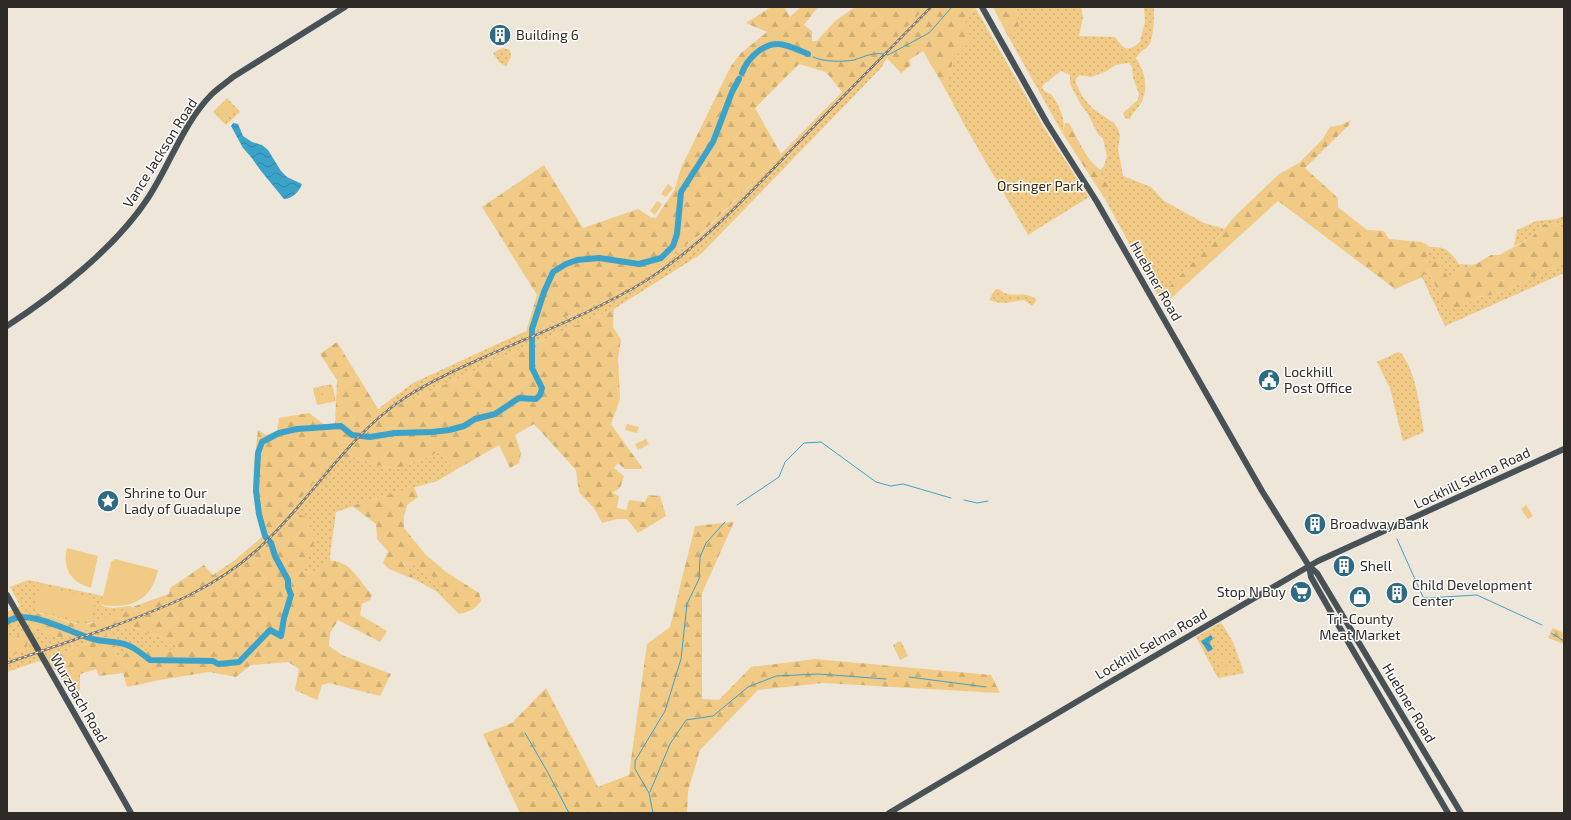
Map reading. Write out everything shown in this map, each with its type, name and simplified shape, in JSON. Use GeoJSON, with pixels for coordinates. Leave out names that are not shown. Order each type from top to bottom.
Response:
{"type":"FeatureCollection","features":[{"type":"Feature","properties":{"kind":"main road","name":"Vance Jackson Road"},"geometry":{"type":"LineString","coordinates":[[7,326],[35,308],[56,291],[125,230],[148,198],[195,116],[216,90],[233,77],[345,7]]}},
{"type":"Feature","properties":{"kind":"main road","name":"Huebner Road"},"geometry":{"type":"LineString","coordinates":[[982,7],[1047,123],[1097,202],[1262,491],[1309,566],[1317,574],[1461,813]]}},
{"type":"Feature","properties":{"kind":"main road","name":"Lockhill Selma Road"},"geometry":{"type":"LineString","coordinates":[[889,813],[1309,566],[1564,449]]}},
{"type":"Feature","properties":{"kind":"main road","name":"Huebner Road"},"geometry":{"type":"LineString","coordinates":[[1309,566],[1311,577],[1340,629],[1448,813]]}},
{"type":"Feature","properties":{"kind":"main road","name":"Wurzbach Road"},"geometry":{"type":"LineString","coordinates":[[7,596],[131,813]]}},
{"type":"Feature","properties":{"kind":"main road"},"geometry":{"type":"LineString","coordinates":[[1413,753],[1422,748]]}},
{"type":"Feature","properties":{"kind":"green space"},"geometry":{"type":"Polygon","coordinates":[[[771,7],[784,7],[790,17],[801,7],[818,7],[804,25],[812,31],[812,41],[817,41],[835,21],[855,7],[926,7],[843,93],[826,72],[799,64],[755,108],[781,154],[702,233],[648,275],[612,296],[525,335],[537,295],[482,207],[544,165],[583,228],[638,209],[650,217],[656,218],[675,189],[681,168],[731,66],[741,53],[767,32],[746,23],[771,7]]]}},
{"type":"Feature","properties":{"kind":"green space"},"geometry":{"type":"Polygon","coordinates":[[[926,7],[939,7],[887,58],[881,68],[701,254],[614,309],[501,358],[408,402],[378,409],[413,383],[526,331],[525,335],[612,296],[648,275],[703,233],[926,7]]]}},
{"type":"Feature","properties":{"kind":"green space"},"geometry":{"type":"Polygon","coordinates":[[[939,7],[978,7],[964,17],[971,41],[953,59],[947,92],[923,51],[909,60],[911,65],[901,73],[887,58],[939,7]]]}},
{"type":"Feature","properties":{"kind":"green space"},"geometry":{"type":"Polygon","coordinates":[[[993,7],[1016,7],[1019,24],[1008,36],[993,7]]]}},
{"type":"Feature","properties":{"kind":"green space"},"geometry":{"type":"Polygon","coordinates":[[[1016,7],[1081,7],[1083,17],[1079,36],[1115,37],[1123,47],[1132,48],[1140,42],[1145,22],[1144,7],[1154,7],[1151,41],[1136,58],[1145,79],[1144,96],[1130,119],[1125,118],[1123,113],[1138,100],[1139,94],[1133,78],[1132,67],[1129,63],[1115,65],[1107,71],[1091,77],[1079,75],[1075,81],[1082,96],[1093,109],[1114,123],[1118,129],[1120,136],[1118,149],[1123,176],[1151,187],[1164,201],[1204,223],[1225,229],[1195,262],[1169,287],[1154,289],[1105,199],[1109,186],[1098,173],[1104,166],[1107,156],[1103,139],[1098,134],[1070,84],[1070,75],[1061,71],[1042,86],[1045,92],[1051,94],[1060,108],[1064,123],[1063,134],[1008,36],[1019,24],[1016,7]]]}},
{"type":"Feature","properties":{"kind":"green space","name":"Orsinger Park"},"geometry":{"type":"Polygon","coordinates":[[[976,9],[1046,131],[1089,197],[1028,235],[965,126],[915,33],[961,18],[976,9]]]}},
{"type":"Feature","properties":{"kind":"green space"},"geometry":{"type":"Polygon","coordinates":[[[503,48],[510,50],[511,57],[506,66],[500,63],[493,53],[503,48]]]}},
{"type":"Feature","properties":{"kind":"green space"},"geometry":{"type":"Polygon","coordinates":[[[227,98],[240,112],[226,125],[213,112],[227,98]]]}},
{"type":"Feature","properties":{"kind":"green space"},"geometry":{"type":"Polygon","coordinates":[[[227,102],[236,111],[232,115],[223,106],[227,102]]]}},
{"type":"Feature","properties":{"kind":"green space"},"geometry":{"type":"Polygon","coordinates":[[[221,108],[229,117],[225,122],[216,112],[221,108]]]}},
{"type":"Feature","properties":{"kind":"green space"},"geometry":{"type":"Polygon","coordinates":[[[1351,120],[1349,125],[1305,168],[1338,198],[1338,207],[1367,230],[1384,231],[1389,239],[1422,242],[1430,247],[1425,262],[1431,264],[1439,260],[1449,280],[1462,269],[1478,263],[1491,255],[1499,255],[1531,238],[1544,224],[1564,228],[1564,259],[1554,268],[1495,295],[1476,297],[1467,304],[1451,310],[1438,291],[1428,269],[1422,277],[1395,289],[1278,201],[1167,302],[1176,319],[1172,321],[1154,289],[1169,287],[1220,235],[1234,217],[1279,174],[1299,163],[1322,140],[1330,127],[1341,125],[1351,120]]]}},
{"type":"Feature","properties":{"kind":"green space"},"geometry":{"type":"Polygon","coordinates":[[[1065,123],[1069,123],[1091,161],[1101,170],[1098,173],[1109,186],[1105,199],[1063,134],[1065,123]]]}},
{"type":"Feature","properties":{"kind":"green space"},"geometry":{"type":"Polygon","coordinates":[[[668,184],[673,188],[666,197],[661,194],[668,184]]]}},
{"type":"Feature","properties":{"kind":"green space"},"geometry":{"type":"Polygon","coordinates":[[[657,201],[662,204],[655,215],[650,211],[657,201]]]}},
{"type":"Feature","properties":{"kind":"green space"},"geometry":{"type":"Polygon","coordinates":[[[1564,216],[1564,228],[1544,224],[1531,238],[1514,246],[1517,230],[1536,221],[1556,219],[1564,216]]]}},
{"type":"Feature","properties":{"kind":"green space"},"geometry":{"type":"Polygon","coordinates":[[[1430,247],[1440,247],[1447,250],[1459,264],[1473,265],[1462,269],[1449,281],[1431,264],[1425,262],[1430,247]]]}},
{"type":"Feature","properties":{"kind":"green space"},"geometry":{"type":"Polygon","coordinates":[[[1564,259],[1564,273],[1445,326],[1422,277],[1428,269],[1434,284],[1467,304],[1476,297],[1495,295],[1554,268],[1564,259]]]}},
{"type":"Feature","properties":{"kind":"green space"},"geometry":{"type":"Polygon","coordinates":[[[997,289],[1004,293],[1013,295],[1028,295],[1037,300],[1032,306],[1024,300],[1004,303],[989,300],[994,291],[997,289]]]}},
{"type":"Feature","properties":{"kind":"green space"},"geometry":{"type":"Polygon","coordinates":[[[614,309],[613,327],[621,340],[618,358],[620,399],[611,424],[643,469],[625,469],[618,463],[614,468],[624,476],[620,488],[612,493],[619,496],[617,508],[626,510],[629,500],[645,502],[648,495],[660,496],[666,516],[638,533],[627,519],[617,519],[602,523],[594,508],[579,492],[576,470],[534,424],[515,435],[521,453],[519,463],[510,468],[499,445],[454,471],[440,452],[396,469],[377,465],[355,457],[333,460],[290,511],[309,518],[315,540],[303,571],[313,572],[326,562],[340,562],[347,566],[358,577],[372,595],[370,600],[362,604],[360,615],[387,631],[380,642],[338,620],[330,633],[329,646],[342,655],[391,674],[380,696],[329,683],[322,685],[317,700],[295,690],[299,669],[288,662],[251,665],[236,677],[209,672],[127,687],[123,673],[99,676],[96,669],[80,674],[80,690],[72,696],[57,671],[59,654],[105,636],[117,634],[115,654],[122,657],[133,645],[143,652],[154,648],[175,651],[177,646],[163,638],[132,627],[94,631],[88,629],[59,638],[30,625],[26,651],[7,655],[7,641],[21,634],[27,628],[31,613],[38,613],[68,622],[90,624],[169,594],[170,588],[204,565],[213,575],[235,560],[263,536],[255,496],[254,482],[254,460],[258,430],[266,435],[277,431],[279,418],[309,413],[325,425],[335,423],[337,380],[320,354],[337,342],[378,409],[408,402],[501,358],[614,309]]]}},
{"type":"Feature","properties":{"kind":"green space"},"geometry":{"type":"Polygon","coordinates":[[[1398,352],[1401,353],[1406,361],[1414,380],[1424,432],[1403,441],[1390,388],[1377,362],[1398,352]]]}},
{"type":"Feature","properties":{"kind":"green space"},"geometry":{"type":"Polygon","coordinates":[[[332,384],[336,401],[317,405],[313,388],[332,384]]]}},
{"type":"Feature","properties":{"kind":"green space"},"geometry":{"type":"Polygon","coordinates":[[[329,387],[330,392],[318,395],[317,390],[329,387]]]}},
{"type":"Feature","properties":{"kind":"green space"},"geometry":{"type":"Polygon","coordinates":[[[333,392],[335,401],[318,405],[316,397],[333,392]]]}},
{"type":"Feature","properties":{"kind":"green space"},"geometry":{"type":"Polygon","coordinates":[[[627,424],[639,427],[637,433],[625,430],[627,424]]]}},
{"type":"Feature","properties":{"kind":"green space"},"geometry":{"type":"Polygon","coordinates":[[[646,439],[649,444],[638,450],[635,444],[646,439]]]}},
{"type":"Feature","properties":{"kind":"green space"},"geometry":{"type":"Polygon","coordinates":[[[440,452],[454,471],[437,481],[336,512],[330,556],[331,562],[326,562],[314,572],[302,571],[315,540],[290,511],[333,460],[355,457],[377,465],[396,469],[440,452]]]}},
{"type":"Feature","properties":{"kind":"green space"},"geometry":{"type":"Polygon","coordinates":[[[414,487],[418,497],[407,505],[404,516],[404,528],[425,554],[446,572],[479,593],[481,601],[469,611],[459,614],[444,599],[445,588],[431,575],[407,561],[403,563],[416,580],[389,569],[383,563],[388,551],[377,539],[376,524],[352,506],[414,487]]]}},
{"type":"Feature","properties":{"kind":"green space"},"geometry":{"type":"Polygon","coordinates":[[[1526,505],[1533,516],[1528,519],[1521,509],[1526,505]]]}},
{"type":"Feature","properties":{"kind":"green space"},"geometry":{"type":"Polygon","coordinates":[[[734,522],[702,593],[702,699],[719,700],[751,667],[815,659],[991,675],[1000,693],[823,683],[758,690],[700,750],[688,791],[687,813],[520,813],[483,734],[512,723],[546,688],[598,787],[629,775],[647,644],[670,627],[695,526],[734,522]]]}},
{"type":"Feature","properties":{"kind":"green space"},"geometry":{"type":"Polygon","coordinates":[[[67,548],[98,556],[91,588],[78,582],[70,574],[66,562],[67,548]]]}},
{"type":"Feature","properties":{"kind":"green space"},"geometry":{"type":"Polygon","coordinates":[[[115,559],[158,570],[155,581],[145,596],[138,601],[122,606],[101,605],[111,562],[115,559]]]}},
{"type":"Feature","properties":{"kind":"green space"},"geometry":{"type":"Polygon","coordinates":[[[407,561],[431,575],[445,588],[444,599],[436,591],[416,580],[403,562],[407,561]]]}},
{"type":"Feature","properties":{"kind":"green space"},"geometry":{"type":"Polygon","coordinates":[[[28,580],[103,596],[101,606],[113,608],[131,606],[132,608],[106,619],[82,625],[41,613],[31,613],[30,625],[59,638],[88,629],[94,631],[132,627],[163,638],[177,645],[175,651],[155,648],[143,652],[127,651],[122,657],[115,654],[117,635],[105,636],[59,654],[57,671],[39,661],[7,672],[7,655],[26,650],[29,626],[22,634],[7,641],[7,612],[20,606],[10,587],[28,580]]]}},
{"type":"Feature","properties":{"kind":"green space"},"geometry":{"type":"Polygon","coordinates":[[[40,585],[96,599],[90,623],[34,609],[40,585]]]}},
{"type":"Feature","properties":{"kind":"green space"},"geometry":{"type":"Polygon","coordinates":[[[1221,622],[1233,642],[1244,673],[1218,678],[1196,637],[1221,622]]]}},
{"type":"Feature","properties":{"kind":"green space"},"geometry":{"type":"Polygon","coordinates":[[[1553,628],[1564,633],[1564,644],[1548,638],[1553,628]]]}},
{"type":"Feature","properties":{"kind":"green space"},"geometry":{"type":"Polygon","coordinates":[[[901,641],[908,656],[900,660],[893,645],[901,641]]]}},
{"type":"Feature","properties":{"kind":"green space"},"geometry":{"type":"Polygon","coordinates":[[[901,644],[906,655],[901,658],[895,646],[901,644]]]}},
{"type":"Feature","properties":{"kind":"green space"},"geometry":{"type":"Polygon","coordinates":[[[1230,655],[1231,661],[1218,663],[1217,658],[1230,655]]]}},
{"type":"Feature","properties":{"kind":"green space"},"geometry":{"type":"Polygon","coordinates":[[[1233,664],[1234,670],[1222,673],[1221,667],[1233,664]]]}},
{"type":"Feature","properties":{"kind":"water"},"geometry":{"type":"Polygon","coordinates":[[[233,123],[238,124],[243,136],[252,142],[262,145],[268,150],[281,171],[287,177],[302,184],[295,194],[290,198],[284,199],[243,148],[231,126],[233,123]]]}},
{"type":"Feature","properties":{"kind":"water"},"geometry":{"type":"Polygon","coordinates":[[[1211,635],[1213,639],[1209,642],[1213,649],[1208,652],[1201,641],[1211,635]]]}},
{"type":"Feature","properties":{"kind":"waterway"},"geometry":{"type":"LineString","coordinates":[[813,57],[828,61],[839,61],[854,60],[875,54],[888,55],[929,33],[952,7]]}},
{"type":"Feature","properties":{"kind":"waterway"},"geometry":{"type":"LineString","coordinates":[[742,73],[747,63],[756,53],[761,49],[772,45],[785,45],[808,54]]}},
{"type":"Feature","properties":{"kind":"waterway"},"geometry":{"type":"LineString","coordinates":[[7,622],[16,618],[27,617],[38,619],[97,640],[124,644],[133,648],[150,660],[213,661],[218,664],[239,662],[270,630],[281,636],[284,618],[291,595],[288,587],[288,580],[275,556],[271,543],[265,536],[259,514],[256,491],[258,453],[262,442],[279,433],[297,429],[341,426],[352,435],[370,437],[395,433],[449,430],[464,426],[475,419],[495,414],[519,398],[536,399],[540,395],[542,388],[532,368],[532,329],[544,292],[553,272],[566,264],[577,260],[599,258],[639,264],[661,258],[673,246],[677,234],[681,192],[713,142],[732,92],[739,79]]}},
{"type":"Feature","properties":{"kind":"waterway"},"geometry":{"type":"LineString","coordinates":[[737,505],[779,477],[785,462],[804,443],[821,442],[876,482],[891,486],[903,484],[951,498]]}},
{"type":"Feature","properties":{"kind":"waterway"},"geometry":{"type":"LineString","coordinates":[[964,500],[977,503],[988,501]]}},
{"type":"Feature","properties":{"kind":"waterway"},"geometry":{"type":"LineString","coordinates":[[653,813],[649,793],[635,769],[635,761],[665,711],[681,659],[687,604],[699,579],[700,557],[706,543],[725,522]]}},
{"type":"Feature","properties":{"kind":"waterway"},"geometry":{"type":"LineString","coordinates":[[1397,539],[1423,597],[1477,595],[1542,625]]}},
{"type":"Feature","properties":{"kind":"waterway"},"geometry":{"type":"LineString","coordinates":[[1551,633],[1564,641]]}},
{"type":"Feature","properties":{"kind":"waterway"},"geometry":{"type":"LineString","coordinates":[[650,792],[670,744],[686,720],[713,716],[748,687],[776,676],[819,674],[886,679]]}},
{"type":"Feature","properties":{"kind":"waterway"},"geometry":{"type":"LineString","coordinates":[[909,677],[986,687]]}},
{"type":"Feature","properties":{"kind":"waterway"},"geometry":{"type":"LineString","coordinates":[[525,733],[569,813]]}},
{"type":"Feature","properties":{"kind":"railway"},"geometry":{"type":"LineString","coordinates":[[7,663],[151,612],[189,596],[207,586],[241,563],[277,531],[363,433],[382,415],[403,399],[450,373],[565,322],[627,292],[668,266],[708,234],[744,199],[931,7]]}},
{"type":"Feature","properties":{"kind":"place","name":"Building 6"},"geometry":{"type":"Point","coordinates":[500,35]}},
{"type":"Feature","properties":{"kind":"place","name":"Lockhill Post Office"},"geometry":{"type":"Point","coordinates":[1269,380]}},
{"type":"Feature","properties":{"kind":"place","name":"Shrine to Our Lady of Guadalupe"},"geometry":{"type":"Point","coordinates":[108,501]}},
{"type":"Feature","properties":{"kind":"place","name":"Broadway Bank"},"geometry":{"type":"Point","coordinates":[1315,524]}},
{"type":"Feature","properties":{"kind":"place","name":"Shell"},"geometry":{"type":"Point","coordinates":[1344,566]}},
{"type":"Feature","properties":{"kind":"place","name":"Stop N Buy"},"geometry":{"type":"Point","coordinates":[1301,592]}},
{"type":"Feature","properties":{"kind":"place","name":"Child Development Center"},"geometry":{"type":"Point","coordinates":[1397,593]}},
{"type":"Feature","properties":{"kind":"place","name":"Tri-County Meat Market"},"geometry":{"type":"Point","coordinates":[1360,597]}}]}
